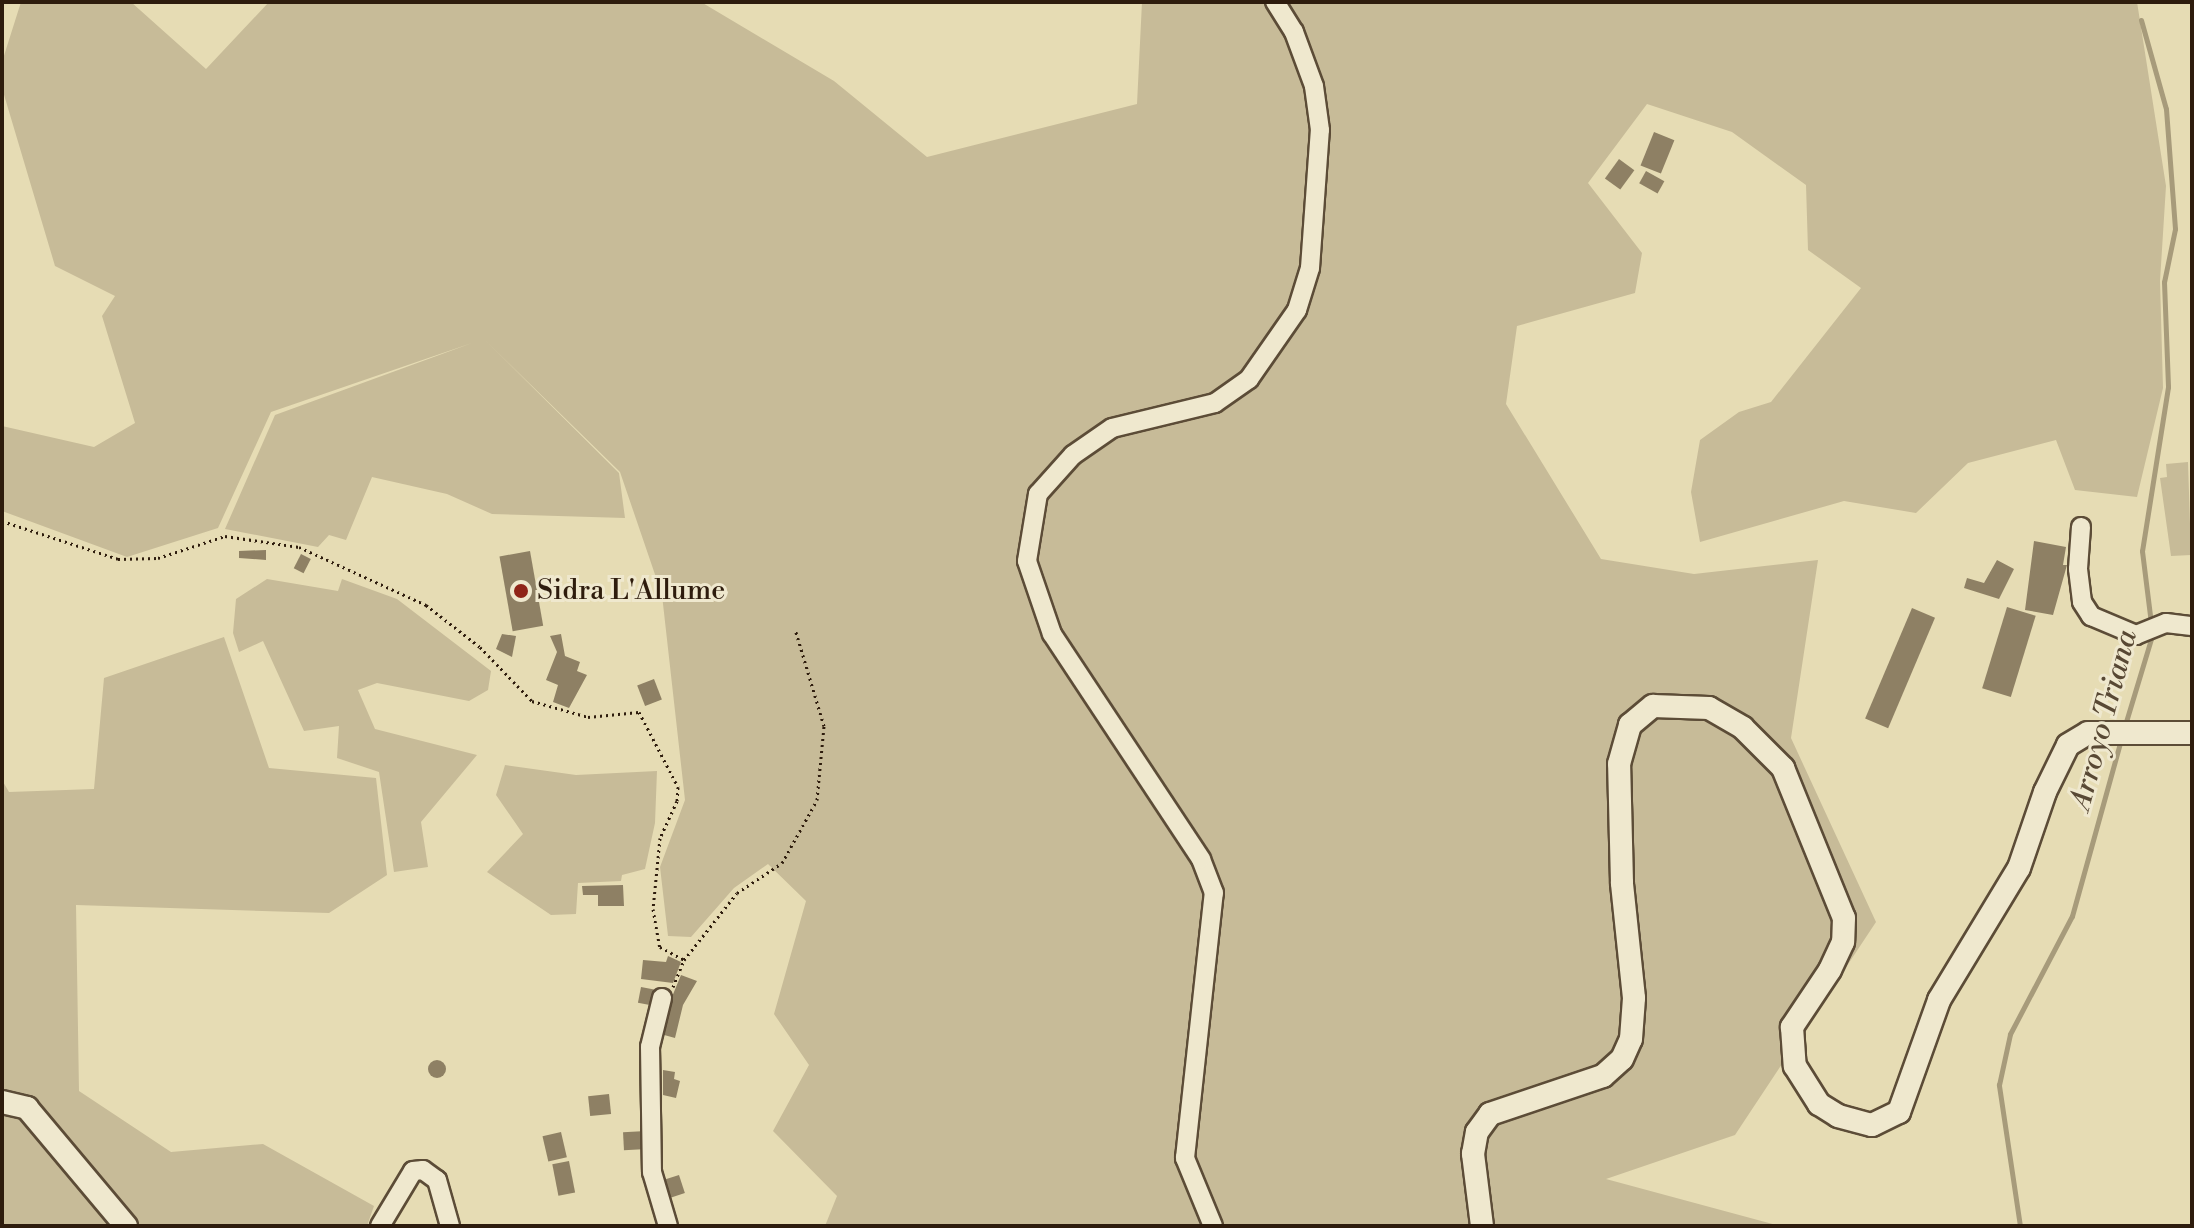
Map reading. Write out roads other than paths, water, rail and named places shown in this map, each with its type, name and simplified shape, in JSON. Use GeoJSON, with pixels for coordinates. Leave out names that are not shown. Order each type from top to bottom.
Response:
{"type":"FeatureCollection","features":[{"type":"Feature","properties":{"kind":"street"},"geometry":{"type":"LineString","coordinates":[[1213,1226],[1185,1158],[1214,893],[1201,859],[1052,634],[1027,561],[1038,494],[1073,455],[1112,428],[1215,403],[1249,379],[1297,310],[1310,268],[1320,130],[1314,86],[1294,32],[1275,2]]}},
{"type":"Feature","properties":{"kind":"street"},"geometry":{"type":"LineString","coordinates":[[2081,527],[2082,602],[2091,616],[2111,628],[2143,634],[2166,623],[2192,626]]}},
{"type":"Feature","properties":{"kind":"street"},"geometry":{"type":"LineString","coordinates":[[1482,1226],[1473,1154],[1477,1132],[1490,1114],[1603,1076],[1622,1059],[1631,1039],[1634,998],[1622,883],[1619,764],[1630,725],[1653,706],[1709,708],[1743,728],[1783,768],[1844,918],[1843,942],[1830,970],[1792,1027],[1795,1066],[1819,1104],[1838,1116],[1872,1125],[1899,1112],[1939,1000],[2019,868],[2063,753],[2088,733],[2192,733]]}},
{"type":"Feature","properties":{"kind":"street"},"geometry":{"type":"LineString","coordinates":[[662,998],[650,1047],[652,1172],[668,1226]]}},
{"type":"Feature","properties":{"kind":"street"},"geometry":{"type":"LineString","coordinates":[[2,1102],[27,1108],[126,1226]]}},
{"type":"Feature","properties":{"kind":"street"},"geometry":{"type":"LineString","coordinates":[[380,1226],[413,1171],[423,1170],[437,1180],[450,1226]]}},
{"type":"Feature","properties":{"kind":"waterway","name":"Arroyo Triana"},"geometry":{"type":"LineString","coordinates":[[2141,20],[2166,109],[2175,229],[2164,282],[2168,387],[2142,551],[2151,623]]}},
{"type":"Feature","properties":{"kind":"waterway","name":"Arroyo Triana"},"geometry":{"type":"LineString","coordinates":[[2125,725],[2153,632]]}},
{"type":"Feature","properties":{"kind":"waterway","name":"Arroyo Triana"},"geometry":{"type":"LineString","coordinates":[[2020,1226],[1999,1085],[2010,1034],[2072,916],[2121,739]]}},
{"type":"Feature","properties":{"kind":"place","name":"Sidra L'Allume"},"geometry":{"type":"Point","coordinates":[521,591]}}]}
